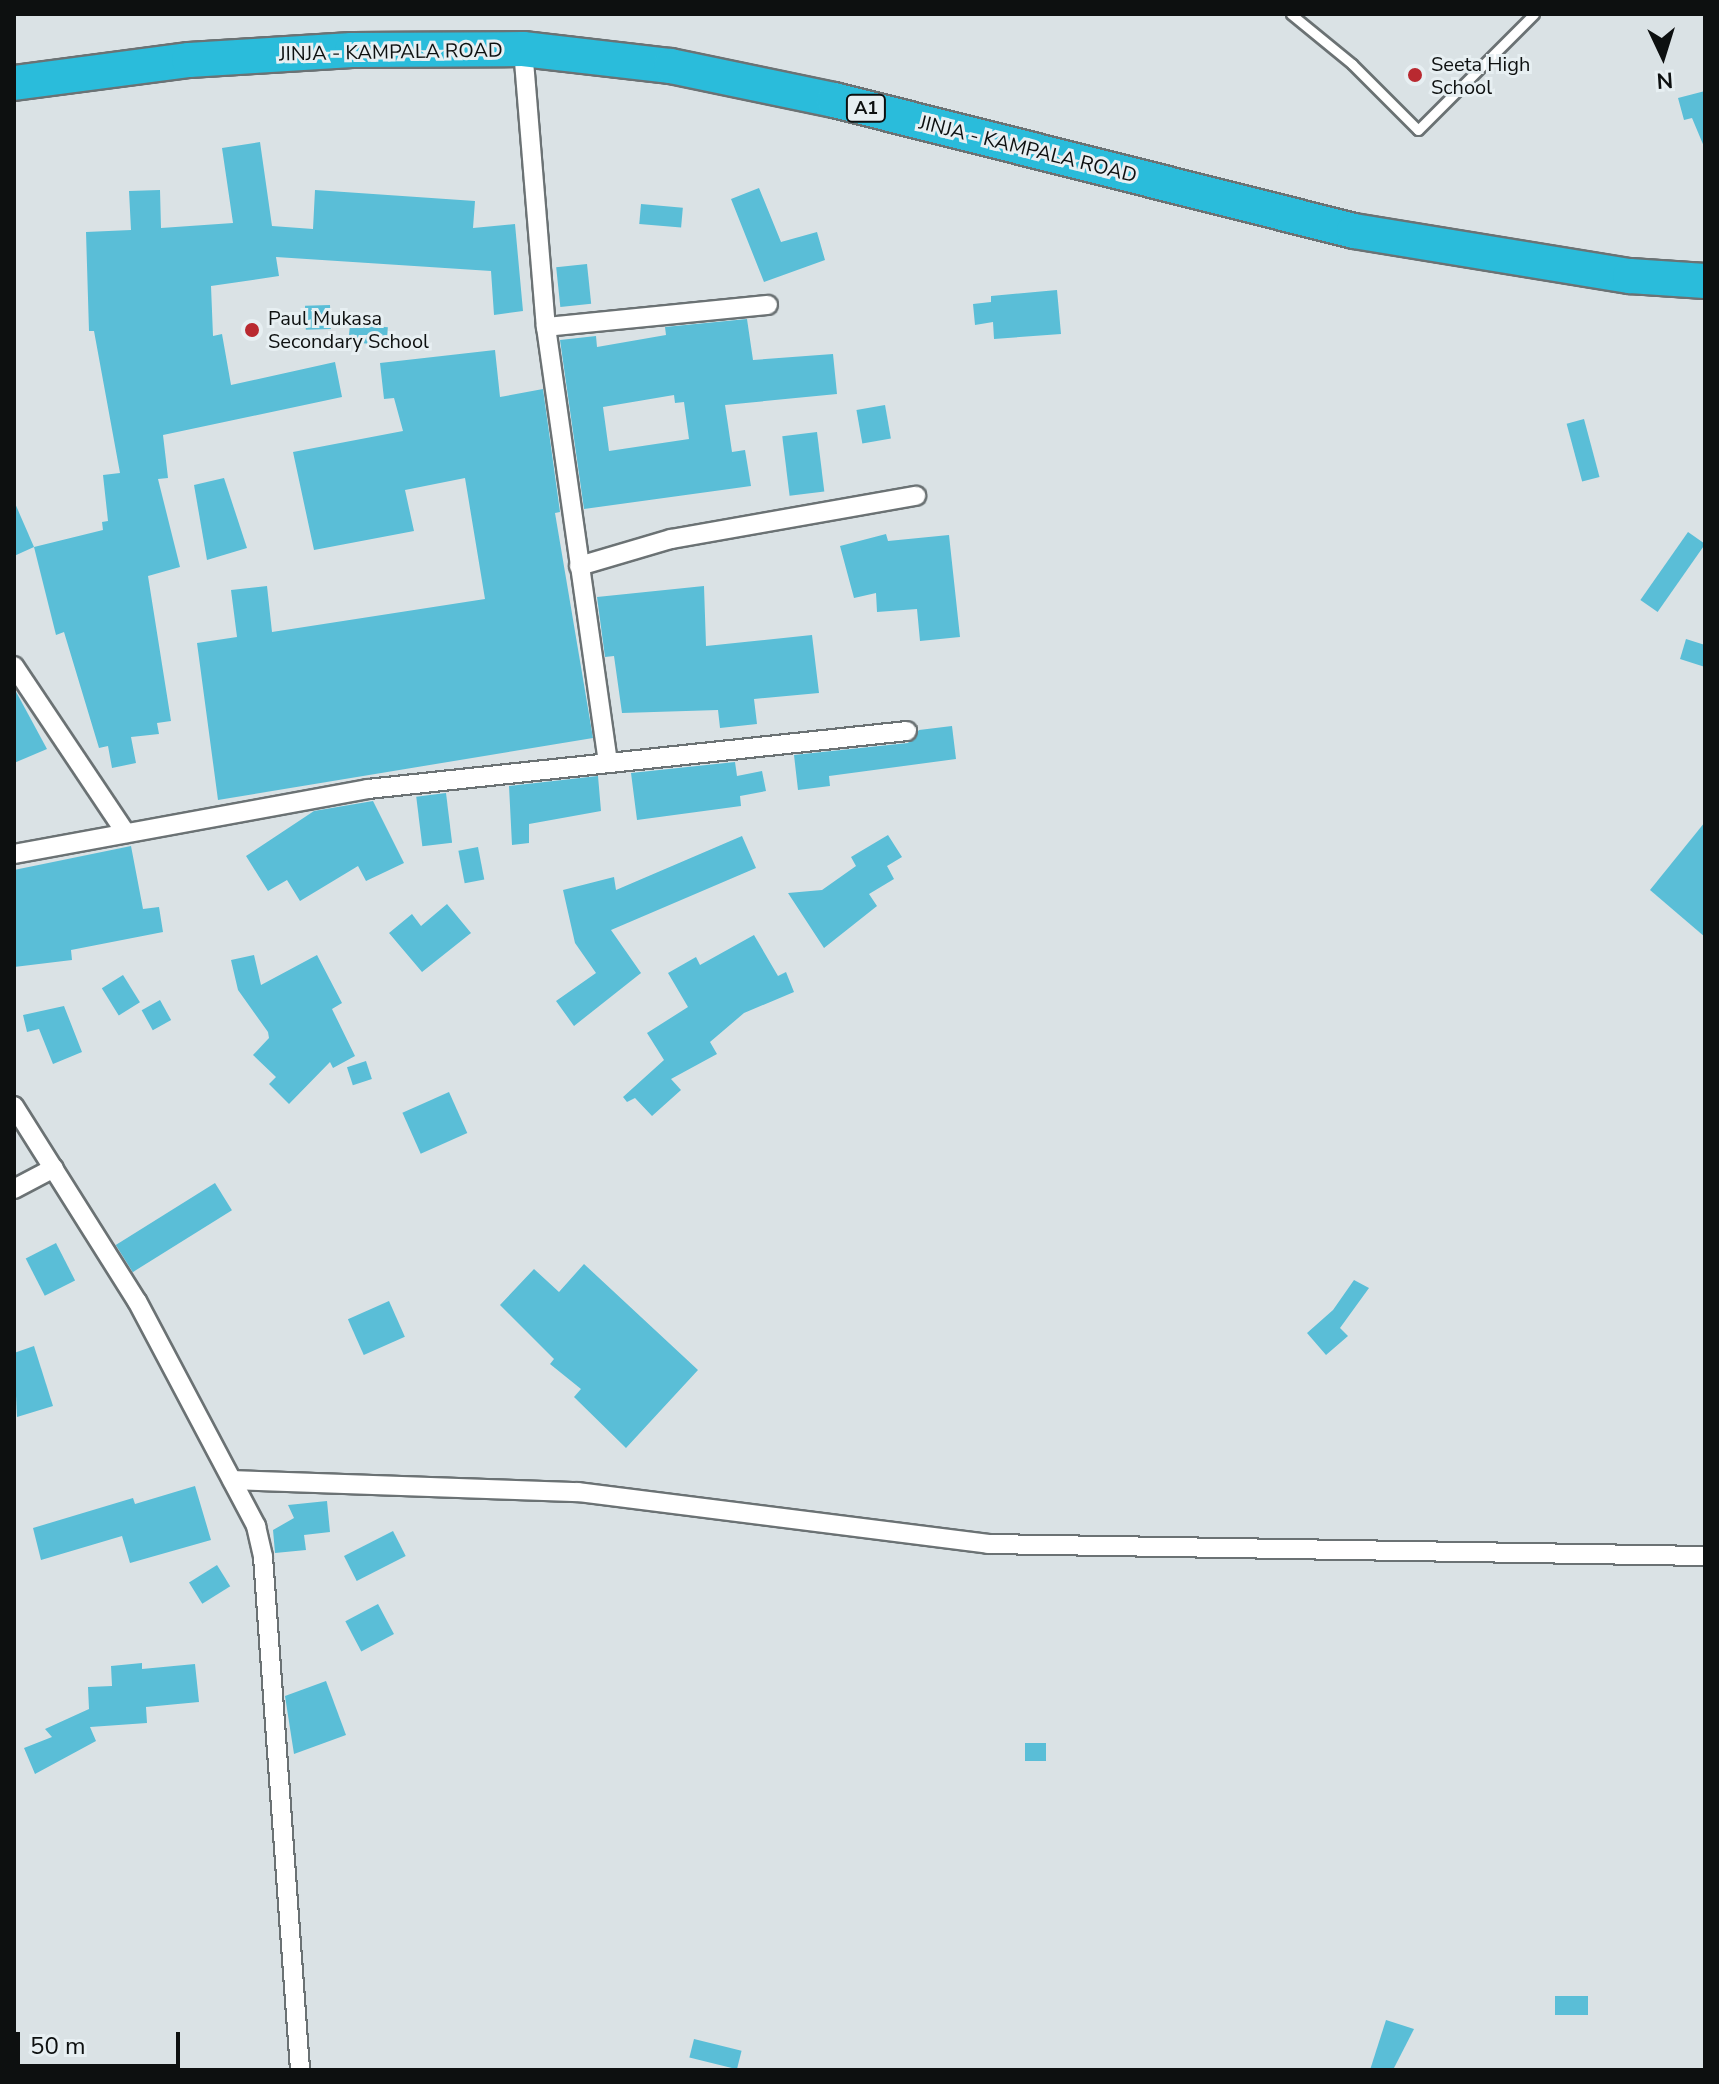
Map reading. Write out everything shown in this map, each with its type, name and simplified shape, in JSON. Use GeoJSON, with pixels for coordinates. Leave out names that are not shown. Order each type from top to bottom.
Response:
{"type":"FeatureCollection","features":[{"type":"Feature","properties":{"kind":"highway","name":"JINJA - KAMPALA ROAD"},"geometry":{"type":"LineString","coordinates":[[14,83],[189,60],[352,50],[523,49],[671,66],[834,100],[1354,231],[1630,276],[1705,281]]}},
{"type":"Feature","properties":{"kind":"street"},"geometry":{"type":"LineString","coordinates":[[523,49],[546,327],[608,760]]}},
{"type":"Feature","properties":{"kind":"street"},"geometry":{"type":"LineString","coordinates":[[546,327],[768,305]]}},
{"type":"Feature","properties":{"kind":"street"},"geometry":{"type":"LineString","coordinates":[[579,566],[671,539],[916,496]]}},
{"type":"Feature","properties":{"kind":"street"},"geometry":{"type":"LineString","coordinates":[[14,666],[126,833]]}},
{"type":"Feature","properties":{"kind":"street"},"geometry":{"type":"LineString","coordinates":[[14,854],[368,789],[486,780],[608,760],[907,731]]}},
{"type":"Feature","properties":{"kind":"street"},"geometry":{"type":"LineString","coordinates":[[14,1106],[137,1301],[256,1526],[263,1557],[300,2070]]}},
{"type":"Feature","properties":{"kind":"street"},"geometry":{"type":"LineString","coordinates":[[14,1189],[54,1168]]}},
{"type":"Feature","properties":{"kind":"street"},"geometry":{"type":"LineString","coordinates":[[232,1480],[578,1492],[988,1544],[1705,1556]]}},
{"type":"Feature","properties":{"kind":"lane"},"geometry":{"type":"LineString","coordinates":[[1291,14],[1352,64],[1418,130],[1534,14]]}},
{"type":"Feature","properties":{"kind":"building"},"geometry":{"type":"Polygon","coordinates":[[[1705,91],[1705,149],[1692,118],[1684,120],[1678,98],[1705,91]]]}},
{"type":"Feature","properties":{"kind":"building"},"geometry":{"type":"Polygon","coordinates":[[[260,142],[272,226],[313,229],[315,190],[475,201],[473,228],[515,224],[523,311],[494,315],[491,271],[276,257],[279,276],[211,286],[213,336],[222,334],[231,385],[335,362],[342,397],[163,435],[168,478],[158,479],[180,567],[148,576],[171,721],[157,723],[159,734],[131,737],[136,763],[112,768],[108,746],[99,748],[64,632],[56,635],[34,547],[103,530],[102,522],[108,521],[103,475],[120,473],[94,331],[89,331],[86,232],[131,230],[129,191],[160,190],[161,228],[233,223],[222,148],[260,142]]]}},
{"type":"Feature","properties":{"kind":"building"},"geometry":{"type":"Polygon","coordinates":[[[759,188],[781,242],[817,232],[825,260],[764,282],[731,199],[759,188]]]}},
{"type":"Feature","properties":{"kind":"building"},"geometry":{"type":"Polygon","coordinates":[[[641,204],[683,208],[681,228],[639,224],[641,204]]]}},
{"type":"Feature","properties":{"kind":"building"},"geometry":{"type":"Polygon","coordinates":[[[587,264],[591,304],[560,307],[556,267],[587,264]]]}},
{"type":"Feature","properties":{"kind":"building"},"geometry":{"type":"Polygon","coordinates":[[[1057,290],[1061,334],[994,339],[993,322],[975,325],[973,304],[991,302],[991,296],[1057,290]]]}},
{"type":"Feature","properties":{"kind":"building"},"geometry":{"type":"Polygon","coordinates":[[[330,305],[331,329],[306,330],[305,306],[330,305]]]}},
{"type":"Feature","properties":{"kind":"building"},"geometry":{"type":"Polygon","coordinates":[[[747,319],[753,360],[833,354],[837,394],[725,405],[732,452],[745,450],[751,486],[584,509],[560,340],[596,336],[597,347],[666,335],[665,327],[747,319]],[[674,395],[603,407],[609,451],[689,439],[684,402],[675,403],[674,395]]]}},
{"type":"Feature","properties":{"kind":"building"},"geometry":{"type":"Polygon","coordinates":[[[350,324],[388,327],[386,345],[348,342],[350,324]]]}},
{"type":"Feature","properties":{"kind":"building"},"geometry":{"type":"Polygon","coordinates":[[[495,350],[500,397],[543,389],[560,512],[555,513],[593,738],[218,800],[197,643],[237,637],[231,590],[267,586],[272,632],[485,599],[465,478],[405,490],[414,531],[314,550],[293,452],[403,431],[394,398],[384,399],[380,363],[495,350]]]}},
{"type":"Feature","properties":{"kind":"building"},"geometry":{"type":"Polygon","coordinates":[[[885,405],[891,438],[862,444],[856,410],[885,405]]]}},
{"type":"Feature","properties":{"kind":"building"},"geometry":{"type":"Polygon","coordinates":[[[1584,419],[1600,477],[1582,482],[1567,424],[1584,419]]]}},
{"type":"Feature","properties":{"kind":"building"},"geometry":{"type":"Polygon","coordinates":[[[817,432],[824,492],[790,496],[782,436],[817,432]]]}},
{"type":"Feature","properties":{"kind":"building"},"geometry":{"type":"Polygon","coordinates":[[[224,478],[247,548],[207,560],[194,485],[224,478]]]}},
{"type":"Feature","properties":{"kind":"building"},"geometry":{"type":"Polygon","coordinates":[[[14,501],[34,547],[14,556],[14,501]]]}},
{"type":"Feature","properties":{"kind":"building"},"geometry":{"type":"Polygon","coordinates":[[[1688,532],[1705,544],[1658,612],[1640,600],[1688,532]]]}},
{"type":"Feature","properties":{"kind":"building"},"geometry":{"type":"Polygon","coordinates":[[[886,534],[888,541],[949,535],[960,637],[920,641],[917,609],[877,612],[876,593],[854,598],[840,546],[886,534]]]}},
{"type":"Feature","properties":{"kind":"building"},"geometry":{"type":"Polygon","coordinates":[[[704,586],[706,646],[812,635],[819,693],[754,699],[757,724],[720,728],[718,710],[622,713],[614,656],[605,657],[597,597],[704,586]]]}},
{"type":"Feature","properties":{"kind":"building"},"geometry":{"type":"Polygon","coordinates":[[[1686,639],[1705,645],[1705,667],[1680,659],[1686,639]]]}},
{"type":"Feature","properties":{"kind":"building"},"geometry":{"type":"Polygon","coordinates":[[[14,688],[47,749],[14,763],[14,688]]]}},
{"type":"Feature","properties":{"kind":"building"},"geometry":{"type":"Polygon","coordinates":[[[952,726],[956,759],[829,776],[830,786],[798,790],[794,755],[908,743],[919,730],[952,726]]]}},
{"type":"Feature","properties":{"kind":"building"},"geometry":{"type":"Polygon","coordinates":[[[735,762],[737,776],[762,771],[766,791],[740,796],[741,806],[637,820],[631,773],[735,762]]]}},
{"type":"Feature","properties":{"kind":"building"},"geometry":{"type":"Polygon","coordinates":[[[598,776],[601,811],[529,824],[529,843],[512,845],[509,786],[598,776]]]}},
{"type":"Feature","properties":{"kind":"building"},"geometry":{"type":"Polygon","coordinates":[[[446,793],[452,843],[422,846],[416,797],[446,793]]]}},
{"type":"Feature","properties":{"kind":"building"},"geometry":{"type":"Polygon","coordinates":[[[373,801],[404,863],[366,881],[358,866],[300,901],[287,880],[268,891],[246,856],[314,811],[373,801]]]}},
{"type":"Feature","properties":{"kind":"building"},"geometry":{"type":"Polygon","coordinates":[[[1705,822],[1705,937],[1650,890],[1705,822]]]}},
{"type":"Feature","properties":{"kind":"building"},"geometry":{"type":"Polygon","coordinates":[[[888,835],[902,857],[887,866],[894,879],[869,894],[877,906],[824,948],[788,893],[822,890],[856,866],[851,857],[888,835]]]}},
{"type":"Feature","properties":{"kind":"building"},"geometry":{"type":"Polygon","coordinates":[[[742,836],[756,868],[611,930],[641,973],[574,1026],[556,1001],[596,973],[575,943],[563,890],[614,877],[616,890],[742,836]]]}},
{"type":"Feature","properties":{"kind":"building"},"geometry":{"type":"Polygon","coordinates":[[[131,846],[143,909],[159,907],[163,932],[71,950],[72,960],[14,967],[14,870],[131,846]]]}},
{"type":"Feature","properties":{"kind":"building"},"geometry":{"type":"Polygon","coordinates":[[[478,847],[484,879],[465,883],[458,851],[478,847]]]}},
{"type":"Feature","properties":{"kind":"building"},"geometry":{"type":"Polygon","coordinates":[[[447,904],[471,933],[422,972],[389,933],[412,914],[421,926],[447,904]]]}},
{"type":"Feature","properties":{"kind":"building"},"geometry":{"type":"Polygon","coordinates":[[[754,935],[778,976],[786,972],[794,992],[744,1013],[710,1042],[717,1054],[671,1079],[681,1090],[652,1116],[635,1098],[627,1102],[623,1097],[664,1060],[647,1033],[688,1007],[668,973],[696,957],[700,965],[754,935]]]}},
{"type":"Feature","properties":{"kind":"building"},"geometry":{"type":"Polygon","coordinates":[[[254,955],[261,985],[317,955],[342,1003],[332,1009],[355,1056],[333,1068],[330,1062],[289,1104],[269,1084],[276,1077],[253,1055],[269,1038],[268,1032],[238,990],[231,960],[254,955]]]}},
{"type":"Feature","properties":{"kind":"building"},"geometry":{"type":"Polygon","coordinates":[[[123,975],[140,1002],[119,1015],[102,988],[123,975]]]}},
{"type":"Feature","properties":{"kind":"building"},"geometry":{"type":"Polygon","coordinates":[[[160,1000],[171,1020],[153,1030],[142,1010],[160,1000]]]}},
{"type":"Feature","properties":{"kind":"building"},"geometry":{"type":"Polygon","coordinates":[[[64,1006],[82,1052],[53,1064],[39,1029],[27,1032],[23,1015],[64,1006]]]}},
{"type":"Feature","properties":{"kind":"building"},"geometry":{"type":"Polygon","coordinates":[[[366,1061],[372,1079],[353,1085],[347,1067],[366,1061]]]}},
{"type":"Feature","properties":{"kind":"building"},"geometry":{"type":"Polygon","coordinates":[[[449,1092],[467,1133],[421,1154],[402,1113],[449,1092]]]}},
{"type":"Feature","properties":{"kind":"building"},"geometry":{"type":"Polygon","coordinates":[[[215,1183],[232,1210],[133,1272],[116,1245],[215,1183]]]}},
{"type":"Feature","properties":{"kind":"building"},"geometry":{"type":"Polygon","coordinates":[[[56,1243],[75,1280],[45,1296],[26,1258],[56,1243]]]}},
{"type":"Feature","properties":{"kind":"building"},"geometry":{"type":"Polygon","coordinates":[[[584,1264],[698,1370],[626,1448],[574,1397],[581,1389],[550,1364],[554,1359],[500,1305],[534,1269],[559,1292],[584,1264]]]}},
{"type":"Feature","properties":{"kind":"building"},"geometry":{"type":"Polygon","coordinates":[[[1354,1280],[1369,1288],[1340,1328],[1348,1336],[1326,1355],[1307,1333],[1333,1310],[1354,1280]]]}},
{"type":"Feature","properties":{"kind":"building"},"geometry":{"type":"Polygon","coordinates":[[[389,1301],[405,1337],[364,1355],[348,1319],[389,1301]]]}},
{"type":"Feature","properties":{"kind":"building"},"geometry":{"type":"Polygon","coordinates":[[[34,1346],[53,1406],[17,1417],[14,1353],[34,1346]]]}},
{"type":"Feature","properties":{"kind":"building"},"geometry":{"type":"Polygon","coordinates":[[[195,1486],[211,1540],[130,1563],[122,1536],[41,1560],[33,1528],[133,1498],[135,1504],[195,1486]]]}},
{"type":"Feature","properties":{"kind":"building"},"geometry":{"type":"Polygon","coordinates":[[[327,1501],[330,1532],[304,1535],[306,1550],[275,1553],[273,1530],[294,1518],[288,1505],[327,1501]]]}},
{"type":"Feature","properties":{"kind":"building"},"geometry":{"type":"Polygon","coordinates":[[[393,1531],[406,1556],[357,1581],[344,1556],[393,1531]]]}},
{"type":"Feature","properties":{"kind":"building"},"geometry":{"type":"Polygon","coordinates":[[[217,1565],[230,1586],[202,1604],[189,1582],[217,1565]]]}},
{"type":"Feature","properties":{"kind":"building"},"geometry":{"type":"Polygon","coordinates":[[[378,1604],[394,1634],[361,1651],[345,1621],[378,1604]]]}},
{"type":"Feature","properties":{"kind":"building"},"geometry":{"type":"Polygon","coordinates":[[[142,1663],[142,1669],[195,1664],[199,1702],[146,1707],[147,1723],[90,1727],[96,1741],[35,1774],[24,1748],[52,1737],[45,1729],[89,1709],[88,1687],[112,1686],[111,1666],[142,1663]]]}},
{"type":"Feature","properties":{"kind":"building"},"geometry":{"type":"Polygon","coordinates":[[[326,1681],[346,1735],[294,1754],[285,1696],[326,1681]]]}},
{"type":"Feature","properties":{"kind":"building"},"geometry":{"type":"Polygon","coordinates":[[[1025,1743],[1046,1743],[1046,1761],[1025,1761],[1025,1743]]]}},
{"type":"Feature","properties":{"kind":"building"},"geometry":{"type":"Polygon","coordinates":[[[1555,1996],[1588,1996],[1588,2015],[1555,2015],[1555,1996]]]}},
{"type":"Feature","properties":{"kind":"building"},"geometry":{"type":"Polygon","coordinates":[[[1386,2020],[1414,2029],[1393,2070],[1370,2070],[1386,2020]]]}},
{"type":"Feature","properties":{"kind":"building"},"geometry":{"type":"Polygon","coordinates":[[[694,2039],[742,2051],[737,2069],[689,2057],[694,2039]]]}},
{"type":"Feature","properties":{"kind":"place","name":"Seeta High School"},"geometry":{"type":"Point","coordinates":[1415,75]}},
{"type":"Feature","properties":{"kind":"place","name":"Paul Mukasa Secondary School"},"geometry":{"type":"Point","coordinates":[252,330]}}]}
